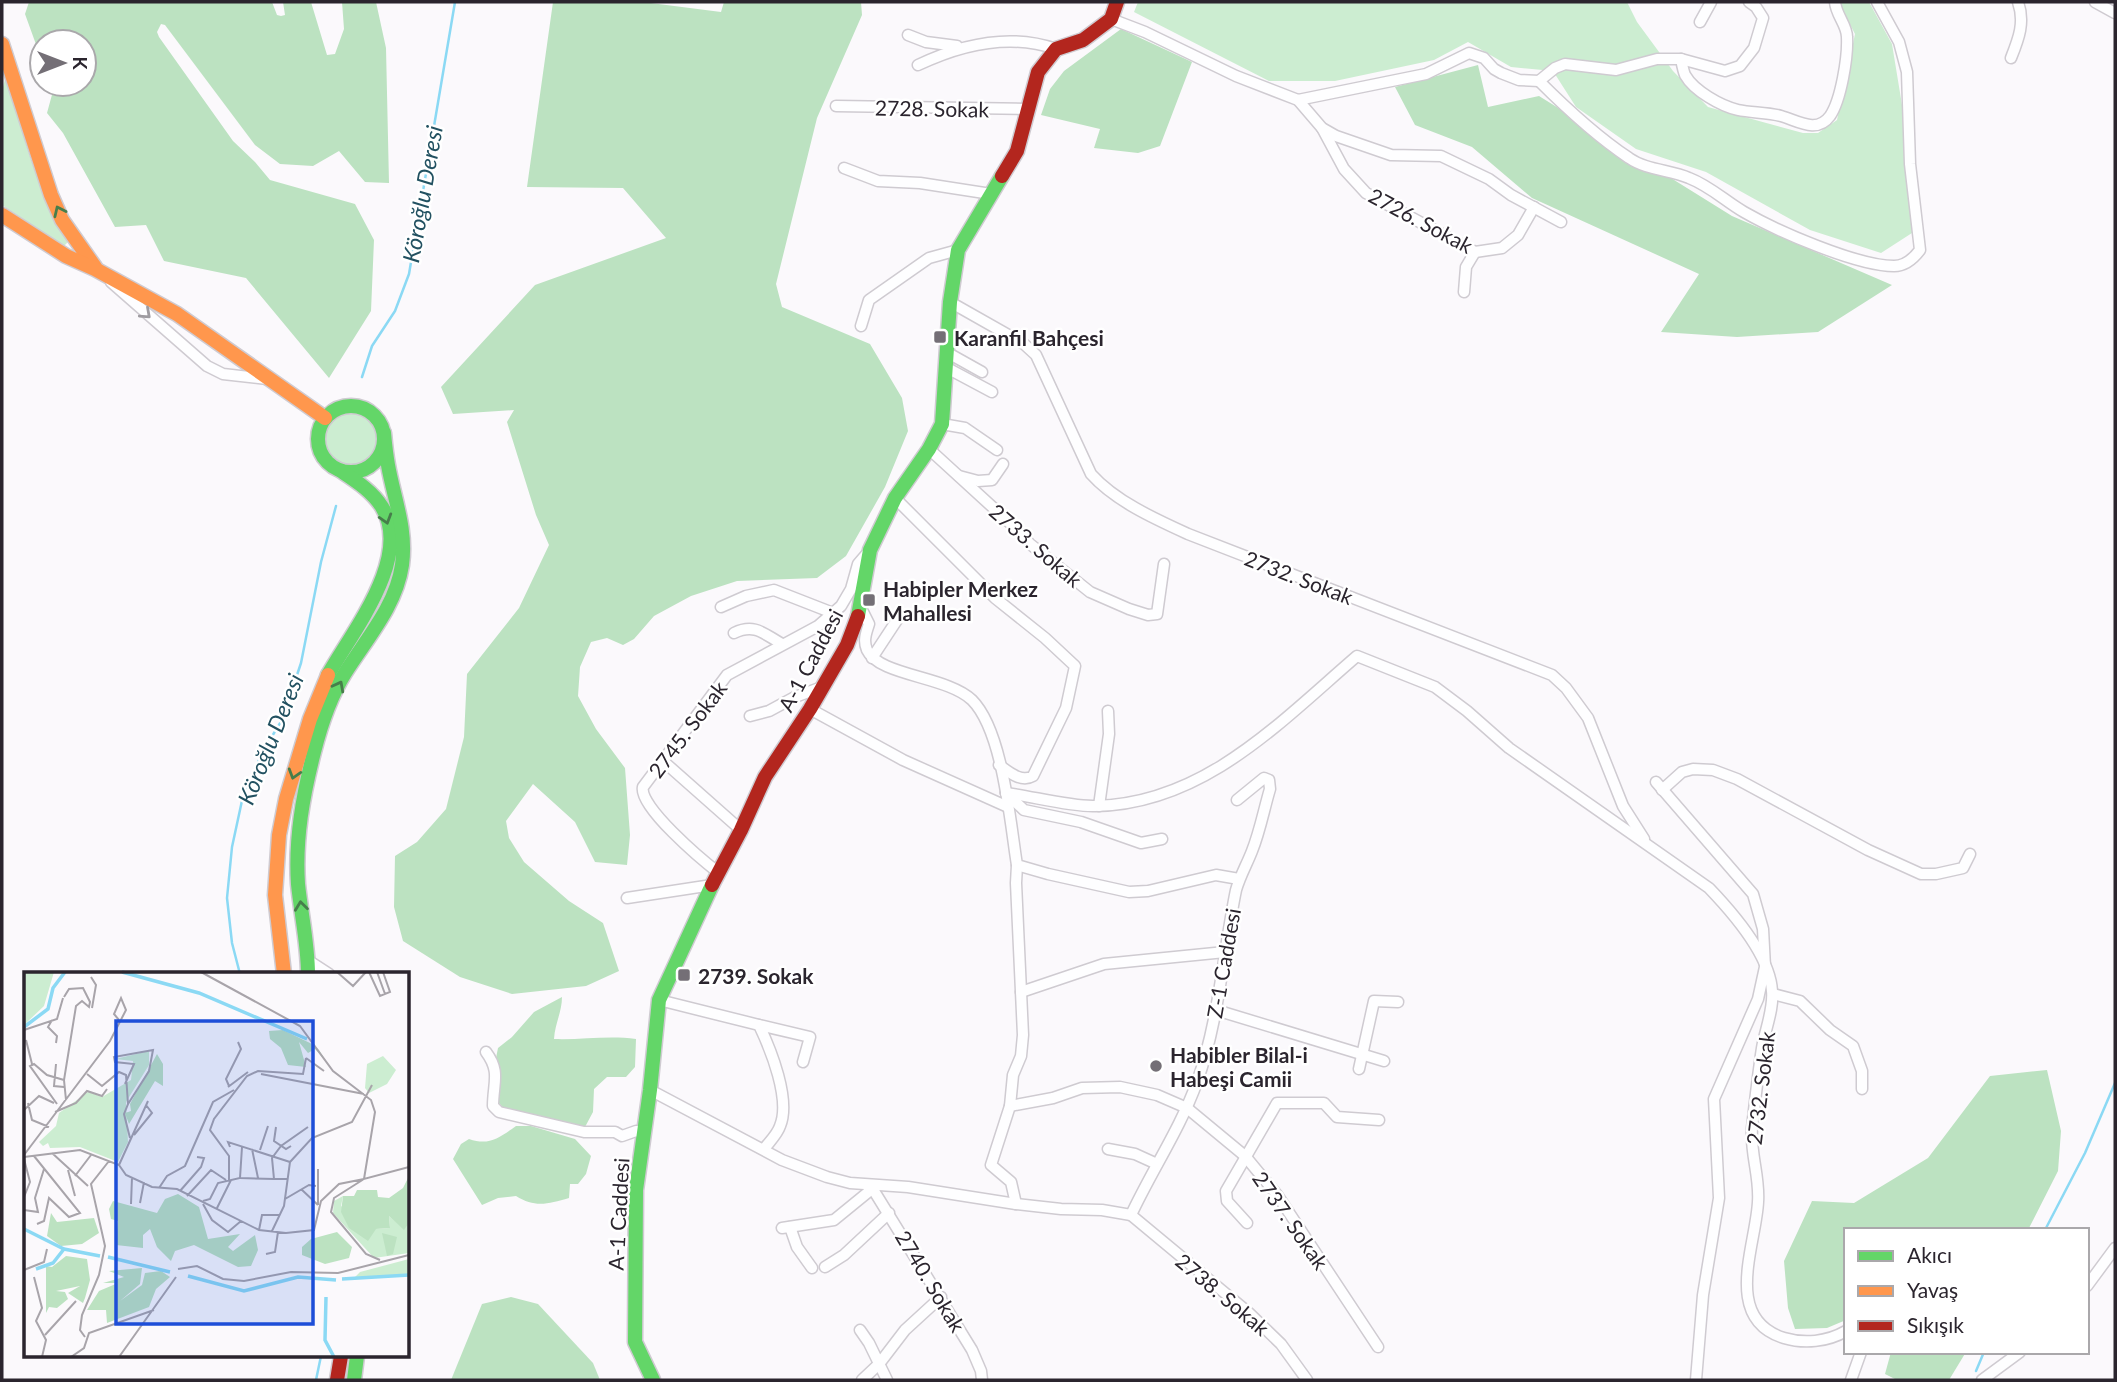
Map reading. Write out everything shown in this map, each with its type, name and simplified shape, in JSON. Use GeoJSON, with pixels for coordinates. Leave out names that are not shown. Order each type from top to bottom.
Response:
{"type":"FeatureCollection","features":[{"type":"Feature","properties":{"kind":"main road"},"geometry":{"type":"LineString","coordinates":[[1056,49],[1083,40],[1111,19],[1117,2]]}},
{"type":"Feature","properties":{"kind":"main road"},"geometry":{"type":"LineString","coordinates":[[2,44],[51,195],[62,220],[95,269]]}},
{"type":"Feature","properties":{"kind":"main road","name":"A-1 Caddesi"},"geometry":{"type":"LineString","coordinates":[[653,1380],[643,1364],[635,1342],[636,1190],[659,1000],[765,777],[810,709],[847,645],[861,608],[870,550],[895,498],[929,449],[942,424],[950,302],[958,250],[1017,151],[1038,72],[1056,49]]}},
{"type":"Feature","properties":{"kind":"main road"},"geometry":{"type":"LineString","coordinates":[[2,215],[66,256],[177,314],[325,418]]}},
{"type":"Feature","properties":{"kind":"main road"},"geometry":{"type":"LineString","coordinates":[[284,972],[275,881],[281,816],[320,691],[367,608],[388,558],[390,534],[387,516],[381,505],[370,492],[331,466],[319,449],[319,427],[325,418],[332,410],[353,405],[374,414],[381,423],[388,467],[401,509],[404,539],[401,568],[393,596],[337,687],[316,747],[303,797],[297,835],[300,898],[310,970]]}},
{"type":"Feature","properties":{"kind":"main road"},"geometry":{"type":"LineString","coordinates":[[341,471],[363,470],[373,464],[384,445],[384,433]]}},
{"type":"Feature","properties":{"kind":"main road"},"geometry":{"type":"LineString","coordinates":[[276,972],[280,954]]}},
{"type":"Feature","properties":{"kind":"main road"},"geometry":{"type":"LineString","coordinates":[[337,1380],[341,1358]]}},
{"type":"Feature","properties":{"kind":"main road"},"geometry":{"type":"LineString","coordinates":[[354,1380],[357,1358]]}},
{"type":"Feature","properties":{"kind":"street"},"geometry":{"type":"LineString","coordinates":[[1700,22],[1711,2]]}},
{"type":"Feature","properties":{"kind":"street"},"geometry":{"type":"LineString","coordinates":[[1298,100],[1426,74],[1469,53],[1484,58],[1493,69],[1518,80],[1539,81],[1555,68],[1565,64],[1616,70],[1657,59],[1681,59],[1725,71],[1740,66],[1754,48],[1763,18],[1749,2]]}},
{"type":"Feature","properties":{"kind":"street"},"geometry":{"type":"LineString","coordinates":[[1681,59],[1685,75],[1714,102],[1738,110],[1779,115],[1809,126],[1819,125],[1828,119],[1837,103],[1843,70],[1847,35],[1835,2]]}},
{"type":"Feature","properties":{"kind":"street"},"geometry":{"type":"LineString","coordinates":[[1539,81],[1564,106],[1630,159],[1689,178],[1716,192],[1742,211],[1819,246],[1865,260],[1900,265],[1911,260],[1920,250],[1910,164],[1907,72],[1899,42],[1877,2]]}},
{"type":"Feature","properties":{"kind":"street"},"geometry":{"type":"LineString","coordinates":[[2011,58],[2021,34],[2018,2]]}},
{"type":"Feature","properties":{"kind":"street"},"geometry":{"type":"LineString","coordinates":[[2095,2],[2115,13]]}},
{"type":"Feature","properties":{"kind":"street","name":"2726. Sokak"},"geometry":{"type":"LineString","coordinates":[[1111,19],[1236,76],[1298,100],[1322,128],[1344,169],[1366,193],[1475,252],[1502,248],[1518,235],[1534,207]]}},
{"type":"Feature","properties":{"kind":"street"},"geometry":{"type":"LineString","coordinates":[[908,35],[926,42],[964,46]]}},
{"type":"Feature","properties":{"kind":"street"},"geometry":{"type":"LineString","coordinates":[[918,65],[946,51],[964,46],[1011,42],[1038,43],[1056,49]]}},
{"type":"Feature","properties":{"kind":"street","name":"2728. Sokak"},"geometry":{"type":"LineString","coordinates":[[835,106],[1028,109]]}},
{"type":"Feature","properties":{"kind":"street","name":"2726. Sokak"},"geometry":{"type":"LineString","coordinates":[[1322,128],[1336,136],[1391,155],[1441,156],[1489,179],[1511,195],[1561,222]]}},
{"type":"Feature","properties":{"kind":"street"},"geometry":{"type":"LineString","coordinates":[[844,168],[878,181],[920,183],[991,194]]}},
{"type":"Feature","properties":{"kind":"street"},"geometry":{"type":"LineString","coordinates":[[861,326],[869,300],[929,258],[958,250]]}},
{"type":"Feature","properties":{"kind":"street"},"geometry":{"type":"LineString","coordinates":[[1464,292],[1465,267],[1475,252]]}},
{"type":"Feature","properties":{"kind":"street"},"geometry":{"type":"LineString","coordinates":[[95,269],[207,366],[223,374],[271,379]]}},
{"type":"Feature","properties":{"kind":"street","name":"2732. Sokak"},"geometry":{"type":"LineString","coordinates":[[950,302],[1024,344],[1036,355],[1085,462],[1101,486],[1160,521],[1188,534],[1552,675],[1566,688],[1588,718],[1623,807],[1647,844]]}},
{"type":"Feature","properties":{"kind":"street"},"geometry":{"type":"LineString","coordinates":[[947,360],[982,372]]}},
{"type":"Feature","properties":{"kind":"street"},"geometry":{"type":"LineString","coordinates":[[947,360],[992,391]]}},
{"type":"Feature","properties":{"kind":"street"},"geometry":{"type":"LineString","coordinates":[[942,424],[965,428],[997,450]]}},
{"type":"Feature","properties":{"kind":"street","name":"2733. Sokak"},"geometry":{"type":"LineString","coordinates":[[929,449],[1030,544],[1090,592],[1140,613],[1157,614],[1164,564]]}},
{"type":"Feature","properties":{"kind":"street"},"geometry":{"type":"LineString","coordinates":[[956,475],[978,481],[992,480],[1003,464]]}},
{"type":"Feature","properties":{"kind":"street"},"geometry":{"type":"LineString","coordinates":[[895,498],[995,598],[1075,666],[1066,708],[1033,776],[1028,779],[1014,776],[999,765]]}},
{"type":"Feature","properties":{"kind":"street","name":"2745. Sokak"},"geometry":{"type":"LineString","coordinates":[[715,879],[704,862],[643,799],[643,787],[727,675],[818,626],[841,606],[851,589],[858,564],[870,550]]}},
{"type":"Feature","properties":{"kind":"street"},"geometry":{"type":"LineString","coordinates":[[721,607],[746,596],[774,590],[833,612]]}},
{"type":"Feature","properties":{"kind":"street"},"geometry":{"type":"LineString","coordinates":[[861,608],[869,624],[865,635],[866,649],[873,658],[889,668],[942,683],[970,699],[988,727],[999,765],[1017,864],[1023,1035],[1021,1056],[1013,1075],[1010,1106],[991,1165],[1011,1182],[1016,1204]]}},
{"type":"Feature","properties":{"kind":"street"},"geometry":{"type":"LineString","coordinates":[[873,658],[897,620]]}},
{"type":"Feature","properties":{"kind":"street"},"geometry":{"type":"LineString","coordinates":[[734,633],[746,627],[753,628],[782,644]]}},
{"type":"Feature","properties":{"kind":"street","name":"2732. Sokak"},"geometry":{"type":"LineString","coordinates":[[1099,806],[1134,803],[1176,791],[1249,749],[1357,656],[1435,687],[1468,711],[1509,748],[1709,888],[1740,923],[1765,967],[1773,994],[1762,1050],[1752,1131],[1753,1159],[1759,1191],[1747,1268],[1748,1297],[1761,1325],[1779,1336],[1794,1341],[1810,1341],[1832,1338],[1844,1332]]}},
{"type":"Feature","properties":{"kind":"street"},"geometry":{"type":"LineString","coordinates":[[750,716],[769,711],[822,687]]}},
{"type":"Feature","properties":{"kind":"street"},"geometry":{"type":"LineString","coordinates":[[810,709],[903,760],[1008,807]]}},
{"type":"Feature","properties":{"kind":"street"},"geometry":{"type":"LineString","coordinates":[[1006,793],[1099,806],[1109,734],[1108,711]]}},
{"type":"Feature","properties":{"kind":"street"},"geometry":{"type":"LineString","coordinates":[[663,761],[741,830]]}},
{"type":"Feature","properties":{"kind":"street","name":"2732. Sokak"},"geometry":{"type":"LineString","coordinates":[[1696,1380],[1703,1295],[1719,1198],[1714,1099],[1758,999],[1765,967],[1763,929],[1753,894],[1659,786],[1682,772],[1693,769],[1713,770],[1737,779],[1868,850],[1921,874],[1936,874],[1963,868],[1970,854]]}},
{"type":"Feature","properties":{"kind":"street"},"geometry":{"type":"LineString","coordinates":[[1237,800],[1254,785],[1268,778],[1270,789],[1253,849],[1239,879]]}},
{"type":"Feature","properties":{"kind":"street"},"geometry":{"type":"LineString","coordinates":[[1006,793],[1024,810],[1081,822],[1127,841],[1140,843],[1162,839]]}},
{"type":"Feature","properties":{"kind":"street","name":"Z-1 Caddesi"},"geometry":{"type":"LineString","coordinates":[[1017,864],[1048,874],[1129,891],[1148,891],[1216,875],[1239,879],[1216,1010],[1198,1079],[1187,1108],[1131,1215]]}},
{"type":"Feature","properties":{"kind":"street"},"geometry":{"type":"LineString","coordinates":[[627,898],[715,879]]}},
{"type":"Feature","properties":{"kind":"street"},"geometry":{"type":"LineString","coordinates":[[1021,992],[1104,964],[1225,952]]}},
{"type":"Feature","properties":{"kind":"street"},"geometry":{"type":"LineString","coordinates":[[1773,994],[1800,1001],[1830,1030],[1853,1046],[1862,1071],[1862,1089]]}},
{"type":"Feature","properties":{"kind":"street"},"geometry":{"type":"LineString","coordinates":[[659,1000],[810,1037],[803,1062]]}},
{"type":"Feature","properties":{"kind":"street"},"geometry":{"type":"LineString","coordinates":[[1360,1069],[1374,1002],[1398,1002]]}},
{"type":"Feature","properties":{"kind":"street"},"geometry":{"type":"LineString","coordinates":[[1216,1010],[1384,1060]]}},
{"type":"Feature","properties":{"kind":"street"},"geometry":{"type":"LineString","coordinates":[[759,1025],[776,1068],[782,1104],[781,1125],[764,1149]]}},
{"type":"Feature","properties":{"kind":"street"},"geometry":{"type":"LineString","coordinates":[[486,1052],[497,1077],[493,1106],[499,1112],[584,1132],[615,1132],[622,1136],[636,1131],[645,1133]]}},
{"type":"Feature","properties":{"kind":"street","name":"2737. Sokak"},"geometry":{"type":"LineString","coordinates":[[1010,1106],[1053,1098],[1082,1088],[1120,1087],[1157,1095],[1187,1108],[1245,1156],[1279,1196],[1378,1347]]}},
{"type":"Feature","properties":{"kind":"street"},"geometry":{"type":"LineString","coordinates":[[650,1090],[782,1160],[827,1177],[872,1187],[908,1187],[1016,1204],[1102,1210],[1131,1215]]}},
{"type":"Feature","properties":{"kind":"street"},"geometry":{"type":"LineString","coordinates":[[1247,1223],[1225,1196],[1277,1103],[1324,1103],[1337,1117],[1379,1120]]}},
{"type":"Feature","properties":{"kind":"street"},"geometry":{"type":"LineString","coordinates":[[1108,1149],[1135,1154],[1157,1164]]}},
{"type":"Feature","properties":{"kind":"street"},"geometry":{"type":"LineString","coordinates":[[812,1268],[786,1227],[834,1220],[872,1187]]}},
{"type":"Feature","properties":{"kind":"street","name":"2740. Sokak"},"geometry":{"type":"LineString","coordinates":[[872,1187],[972,1350],[982,1380]]}},
{"type":"Feature","properties":{"kind":"street"},"geometry":{"type":"LineString","coordinates":[[825,1267],[844,1255],[889,1213]]}},
{"type":"Feature","properties":{"kind":"street","name":"2738. Sokak"},"geometry":{"type":"LineString","coordinates":[[1131,1215],[1249,1313],[1281,1344],[1307,1380]]}},
{"type":"Feature","properties":{"kind":"street"},"geometry":{"type":"LineString","coordinates":[[2089,1283],[2115,1248]]}},
{"type":"Feature","properties":{"kind":"street"},"geometry":{"type":"LineString","coordinates":[[862,1380],[879,1364],[905,1330],[941,1297]]}},
{"type":"Feature","properties":{"kind":"street"},"geometry":{"type":"LineString","coordinates":[[860,1330],[887,1380]]}},
{"type":"Feature","properties":{"kind":"street"},"geometry":{"type":"LineString","coordinates":[[1851,1380],[1860,1354]]}},
{"type":"Feature","properties":{"kind":"street"},"geometry":{"type":"LineString","coordinates":[[1982,1380],[2017,1354]]}},
{"type":"Feature","properties":{"kind":"green space"},"geometry":{"type":"Polygon","coordinates":[[[29,2],[272,2],[277,15],[281,16],[285,15],[283,2],[311,2],[327,55],[335,54],[344,29],[342,2],[376,2],[386,48],[389,183],[365,182],[339,151],[313,166],[280,164],[255,145],[165,25],[161,24],[157,32],[233,141],[270,180],[355,204],[374,240],[371,311],[329,378],[246,278],[164,261],[146,225],[115,227],[63,133],[47,113],[51,98],[98,98],[98,28],[30,28],[25,14],[29,2]]]}},
{"type":"Feature","properties":{"kind":"green space"},"geometry":{"type":"Polygon","coordinates":[[[553,2],[643,2],[721,12],[724,2],[861,2],[862,15],[817,118],[776,284],[782,307],[870,344],[902,398],[908,431],[885,487],[846,556],[817,578],[737,581],[691,596],[654,616],[634,639],[623,645],[607,638],[591,642],[580,667],[578,696],[596,729],[625,768],[630,835],[627,865],[595,862],[575,822],[533,784],[506,821],[509,838],[524,862],[569,901],[603,923],[619,971],[586,986],[512,994],[460,977],[403,941],[394,907],[395,856],[417,842],[446,809],[464,737],[467,674],[519,608],[549,545],[536,515],[507,422],[514,410],[453,414],[441,387],[535,285],[666,238],[623,188],[527,187],[553,2]]]}},
{"type":"Feature","properties":{"kind":"green space"},"geometry":{"type":"Polygon","coordinates":[[[1138,2],[1627,2],[1637,22],[1673,71],[1708,107],[1803,133],[1818,133],[1837,120],[1855,34],[1841,7],[1842,2],[1869,2],[1892,44],[1903,111],[1912,233],[1881,253],[1810,230],[1706,172],[1636,149],[1576,107],[1553,71],[1511,67],[1468,42],[1434,60],[1335,81],[1269,81],[1134,12],[1138,2]]]}},
{"type":"Feature","properties":{"kind":"green space"},"geometry":{"type":"Polygon","coordinates":[[[1121,29],[1192,62],[1160,146],[1138,153],[1094,148],[1100,129],[1041,115],[1050,89],[1064,71],[1121,29]]]}},
{"type":"Feature","properties":{"kind":"green space"},"geometry":{"type":"Polygon","coordinates":[[[1478,65],[1488,107],[1539,96],[1732,216],[1892,285],[1818,332],[1737,337],[1661,332],[1699,274],[1532,198],[1472,147],[1415,125],[1395,87],[1478,65]]]}},
{"type":"Feature","properties":{"kind":"green space"},"geometry":{"type":"Polygon","coordinates":[[[6,75],[39,181],[68,242],[64,246],[2,205],[2,91],[6,75]]]}},
{"type":"Feature","properties":{"kind":"green space"},"geometry":{"type":"Polygon","coordinates":[[[352,411],[371,419],[379,438],[371,457],[352,465],[333,457],[325,438],[333,419],[352,411]]]}},
{"type":"Feature","properties":{"kind":"green space"},"geometry":{"type":"Polygon","coordinates":[[[562,997],[554,1039],[636,1039],[635,1067],[626,1077],[607,1077],[594,1089],[593,1112],[585,1127],[506,1111],[497,1101],[500,1078],[495,1063],[498,1048],[512,1037],[534,1012],[562,997]]]}},
{"type":"Feature","properties":{"kind":"green space"},"geometry":{"type":"Polygon","coordinates":[[[2047,1070],[2061,1131],[2058,1171],[2029,1228],[1844,1228],[1844,1321],[1827,1328],[1795,1329],[1788,1308],[1784,1261],[1812,1201],[1854,1203],[1928,1158],[1990,1076],[2047,1070]]]}},
{"type":"Feature","properties":{"kind":"green space"},"geometry":{"type":"Polygon","coordinates":[[[516,1126],[531,1126],[575,1139],[591,1156],[586,1174],[578,1184],[570,1184],[569,1198],[542,1204],[516,1196],[498,1198],[482,1205],[453,1159],[461,1144],[469,1139],[482,1142],[494,1140],[516,1126]]]}},
{"type":"Feature","properties":{"kind":"green space"},"geometry":{"type":"Polygon","coordinates":[[[511,1297],[538,1304],[593,1363],[600,1380],[451,1380],[482,1304],[511,1297]]]}},
{"type":"Feature","properties":{"kind":"green space"},"geometry":{"type":"Polygon","coordinates":[[[1890,1354],[1965,1354],[1949,1380],[1897,1380],[1885,1374],[1890,1354]]]}},
{"type":"Feature","properties":{"kind":"waterway","name":"Köroğlu Deresi"},"geometry":{"type":"LineString","coordinates":[[362,377],[372,346],[395,311],[409,274],[455,2]]}},
{"type":"Feature","properties":{"kind":"waterway","name":"Köroğlu Deresi"},"geometry":{"type":"LineString","coordinates":[[239,972],[232,943],[227,898],[232,847],[243,796],[263,751],[282,720],[301,663],[321,562],[336,506]]}},
{"type":"Feature","properties":{"kind":"waterway"},"geometry":{"type":"LineString","coordinates":[[2046,1228],[2085,1153],[2115,1083]]}},
{"type":"Feature","properties":{"kind":"waterway"},"geometry":{"type":"LineString","coordinates":[[1976,1371],[1983,1354]]}},
{"type":"Feature","properties":{"kind":"waterway","name":"Köroğlu Deresi"},"geometry":{"type":"LineString","coordinates":[[316,1380],[321,1358]]}},
{"type":"Feature","properties":{"kind":"traffic: fast"},"geometry":{"type":"LineString","coordinates":[[858,616],[870,550],[895,498],[929,449],[942,424],[950,302],[958,250],[1002,176]]}},
{"type":"Feature","properties":{"kind":"traffic: fast"},"geometry":{"type":"LineString","coordinates":[[344,406],[358,406],[370,411],[379,420],[384,439],[382,452],[375,463],[358,472],[344,472],[332,467],[323,458],[318,446],[318,432],[323,420],[332,411],[344,406]]}},
{"type":"Feature","properties":{"kind":"traffic: fast"},"geometry":{"type":"LineString","coordinates":[[308,972],[297,867],[303,801],[310,768],[330,701],[387,608],[399,580],[402,565],[403,539],[384,433]]}},
{"type":"Feature","properties":{"kind":"traffic: fast"},"geometry":{"type":"LineString","coordinates":[[328,675],[376,594],[390,548],[390,527],[382,507],[369,491],[341,471]]}},
{"type":"Feature","properties":{"kind":"traffic: fast"},"geometry":{"type":"LineString","coordinates":[[653,1380],[635,1342],[636,1190],[659,1000],[712,885]]}},
{"type":"Feature","properties":{"kind":"traffic: fast"},"geometry":{"type":"LineString","coordinates":[[354,1380],[357,1358]]}},
{"type":"Feature","properties":{"kind":"traffic: slow"},"geometry":{"type":"LineString","coordinates":[[2,44],[51,195],[62,220],[95,267]]}},
{"type":"Feature","properties":{"kind":"traffic: slow"},"geometry":{"type":"LineString","coordinates":[[2,215],[66,256],[177,314],[325,418]]}},
{"type":"Feature","properties":{"kind":"traffic: slow"},"geometry":{"type":"LineString","coordinates":[[284,972],[275,895],[279,835],[286,799],[310,719],[328,675]]}},
{"type":"Feature","properties":{"kind":"traffic: jam"},"geometry":{"type":"LineString","coordinates":[[1002,176],[1017,151],[1038,72],[1056,49],[1083,40],[1111,19],[1117,2]]}},
{"type":"Feature","properties":{"kind":"traffic: jam"},"geometry":{"type":"LineString","coordinates":[[712,885],[765,777],[810,709],[847,645],[858,616]]}},
{"type":"Feature","properties":{"kind":"traffic: jam"},"geometry":{"type":"LineString","coordinates":[[337,1380],[341,1358]]}},
{"type":"Feature","properties":{"kind":"place","name":"Karanfil Bahçesi"},"geometry":{"type":"Point","coordinates":[940,337]}},
{"type":"Feature","properties":{"kind":"place","name":"Habipler Merkez Mahallesi"},"geometry":{"type":"Point","coordinates":[869,600]}},
{"type":"Feature","properties":{"kind":"place","name":"2739. Sokak"},"geometry":{"type":"Point","coordinates":[684,975]}},
{"type":"Feature","properties":{"kind":"place","name":"Habibler Bilal-i Habeşi Camii"},"geometry":{"type":"Point","coordinates":[1156,1066]}}]}
